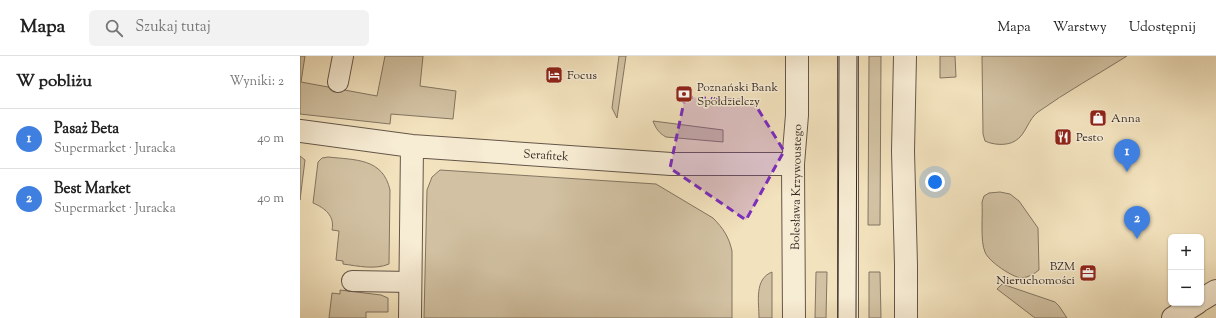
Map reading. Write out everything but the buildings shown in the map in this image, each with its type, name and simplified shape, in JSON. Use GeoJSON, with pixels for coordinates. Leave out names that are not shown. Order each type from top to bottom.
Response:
{"type":"FeatureCollection","features":[{"type":"Feature","properties":{"kind":"street","name":"Bolesława Krzywoustego"},"geometry":{"type":"LineString","coordinates":[[794,318],[793,164],[797,115],[797,56]]}},
{"type":"Feature","properties":{"kind":"street"},"geometry":{"type":"LineString","coordinates":[[905,56],[903,152],[906,318]]}},
{"type":"Feature","properties":{"kind":"street","name":"Serafitek"},"geometry":{"type":"LineString","coordinates":[[300,131],[412,146],[671,164],[793,164]]}},
{"type":"Feature","properties":{"kind":"street"},"geometry":{"type":"LineString","coordinates":[[410,318],[412,146]]}},
{"type":"Feature","properties":{"kind":"street"},"geometry":{"type":"LineString","coordinates":[[1204,298],[1216,291]]}},
{"type":"Feature","properties":{"kind":"street"},"geometry":{"type":"LineString","coordinates":[[1173,318],[1192,306]]}},
{"type":"Feature","properties":{"kind":"lane"},"geometry":{"type":"LineString","coordinates":[[338,82],[343,56]]}},
{"type":"Feature","properties":{"kind":"lane"},"geometry":{"type":"LineString","coordinates":[[848,56],[848,318]]}},
{"type":"Feature","properties":{"kind":"lane"},"geometry":{"type":"LineString","coordinates":[[352,281],[410,282]]}},
{"type":"Feature","properties":{"kind":"highlighted area"},"geometry":{"type":"Polygon","coordinates":[[[685,97],[753,101],[784,151],[746,220],[670,168],[685,97]]]}},
{"type":"Feature","properties":{"kind":"shaded area"},"geometry":{"type":"Polygon","coordinates":[[[300,56],[305,56],[301,82],[377,96],[385,56],[423,56],[420,86],[456,91],[453,119],[391,114],[390,124],[300,114],[300,56]]]}},
{"type":"Feature","properties":{"kind":"shaded area"},"geometry":{"type":"Polygon","coordinates":[[[619,56],[626,56],[617,118],[612,108],[619,56]]]}},
{"type":"Feature","properties":{"kind":"shaded area"},"geometry":{"type":"Polygon","coordinates":[[[869,56],[881,56],[880,225],[868,225],[869,56]]]}},
{"type":"Feature","properties":{"kind":"shaded area"},"geometry":{"type":"Polygon","coordinates":[[[940,56],[955,56],[956,77],[940,78],[940,56]]]}},
{"type":"Feature","properties":{"kind":"shaded area"},"geometry":{"type":"Polygon","coordinates":[[[982,56],[1127,56],[1038,112],[1022,135],[1015,141],[1008,144],[1000,144],[985,141],[983,134],[982,56]]]}},
{"type":"Feature","properties":{"kind":"shaded area"},"geometry":{"type":"Polygon","coordinates":[[[653,121],[723,130],[723,142],[666,137],[661,134],[653,121]]]}},
{"type":"Feature","properties":{"kind":"shaded area"},"geometry":{"type":"Polygon","coordinates":[[[300,156],[305,160],[300,200],[300,156]]]}},
{"type":"Feature","properties":{"kind":"shaded area"},"geometry":{"type":"Polygon","coordinates":[[[328,157],[358,160],[374,166],[381,172],[386,180],[390,190],[389,264],[378,267],[366,267],[343,264],[343,261],[336,260],[339,231],[332,230],[333,225],[328,213],[313,203],[318,162],[322,158],[328,157]]]}},
{"type":"Feature","properties":{"kind":"shaded area"},"geometry":{"type":"Polygon","coordinates":[[[440,170],[656,184],[713,218],[725,233],[732,251],[732,318],[424,318],[427,190],[432,177],[440,170]]]}},
{"type":"Feature","properties":{"kind":"shaded area"},"geometry":{"type":"Polygon","coordinates":[[[1000,192],[1010,194],[1019,201],[1038,228],[1039,270],[1027,277],[1018,277],[1001,268],[987,256],[983,247],[982,202],[984,196],[989,193],[1000,192]]]}},
{"type":"Feature","properties":{"kind":"shaded area"},"geometry":{"type":"Polygon","coordinates":[[[772,272],[772,318],[759,318],[758,298],[760,285],[766,275],[772,272]]]}},
{"type":"Feature","properties":{"kind":"shaded area"},"geometry":{"type":"Polygon","coordinates":[[[816,272],[827,272],[826,318],[815,318],[816,272]]]}},
{"type":"Feature","properties":{"kind":"shaded area"},"geometry":{"type":"Polygon","coordinates":[[[869,272],[880,272],[881,318],[869,318],[869,272]]]}},
{"type":"Feature","properties":{"kind":"shaded area"},"geometry":{"type":"Polygon","coordinates":[[[1002,284],[1055,302],[1067,318],[1035,318],[997,289],[1002,284]]]}},
{"type":"Feature","properties":{"kind":"shaded area"},"geometry":{"type":"Polygon","coordinates":[[[340,290],[381,295],[388,298],[388,312],[366,312],[366,318],[329,318],[332,293],[340,294],[340,290]]]}},
{"type":"Feature","properties":{"kind":"tram line"},"geometry":{"type":"LineString","coordinates":[[838,318],[839,56]]}},
{"type":"Feature","properties":{"kind":"tram line"},"geometry":{"type":"LineString","coordinates":[[856,318],[857,56]]}},
{"type":"Feature","properties":{"kind":"place","name":"Focus"},"geometry":{"type":"Point","coordinates":[554,75]}},
{"type":"Feature","properties":{"kind":"place","name":"Poznański Bank Spółdzielczy"},"geometry":{"type":"Point","coordinates":[684,94]}},
{"type":"Feature","properties":{"kind":"place","name":"Anna"},"geometry":{"type":"Point","coordinates":[1098,118]}},
{"type":"Feature","properties":{"kind":"place","name":"Pesto"},"geometry":{"type":"Point","coordinates":[1063,137]}},
{"type":"Feature","properties":{"kind":"place","name":"Pasaż Beta"},"geometry":{"type":"Point","coordinates":[1127,172]}},
{"type":"Feature","properties":{"kind":"place","name":"Best Market"},"geometry":{"type":"Point","coordinates":[1137,239]}},
{"type":"Feature","properties":{"kind":"place","name":"BZM Nieruchomości"},"geometry":{"type":"Point","coordinates":[1088,273]}}]}
